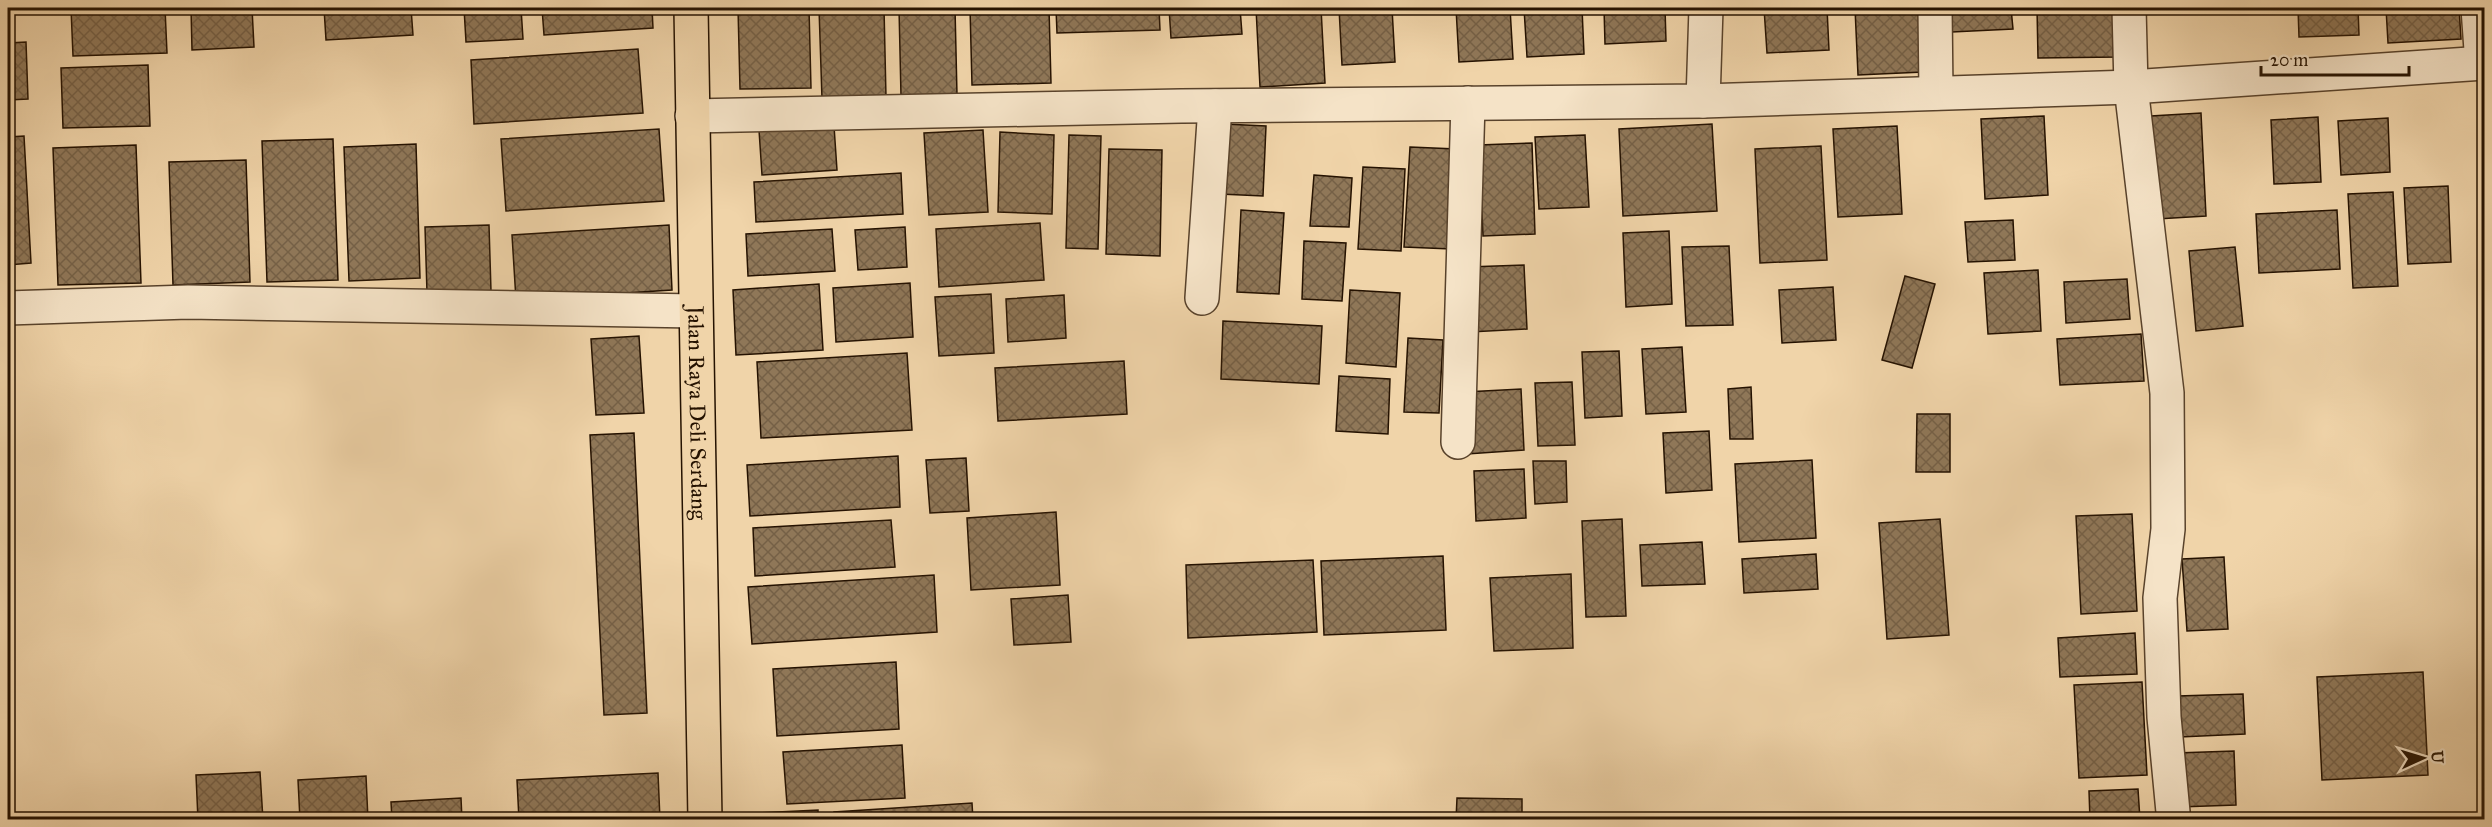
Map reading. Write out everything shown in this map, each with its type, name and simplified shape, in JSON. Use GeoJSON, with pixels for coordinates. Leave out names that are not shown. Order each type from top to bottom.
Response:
{"type":"FeatureCollection","features":[{"type":"Feature","properties":{"kind":"main road","name":"Jalan Raya Deli Serdang"},"geometry":{"type":"LineString","coordinates":[[691,8],[705,819]]}},
{"type":"Feature","properties":{"kind":"street"},"geometry":{"type":"LineString","coordinates":[[1703,101],[1706,8]]}},
{"type":"Feature","properties":{"kind":"street"},"geometry":{"type":"LineString","coordinates":[[1935,8],[1936,93]]}},
{"type":"Feature","properties":{"kind":"street"},"geometry":{"type":"LineString","coordinates":[[2129,8],[2131,87],[2167,393],[2168,529],[2160,598],[2164,717],[2173,812]]}},
{"type":"Feature","properties":{"kind":"street"},"geometry":{"type":"LineString","coordinates":[[692,116],[1215,106],[1703,101],[2131,87],[2483,64],[2478,8]]}},
{"type":"Feature","properties":{"kind":"street"},"geometry":{"type":"LineString","coordinates":[[1458,442],[1468,103]]}},
{"type":"Feature","properties":{"kind":"street"},"geometry":{"type":"LineString","coordinates":[[1202,298],[1215,106]]}},
{"type":"Feature","properties":{"kind":"street"},"geometry":{"type":"LineString","coordinates":[[8,308],[188,302],[695,311]]}},
{"type":"Feature","properties":{"kind":"building"},"geometry":{"type":"Polygon","coordinates":[[[71,8],[165,8],[167,53],[73,56],[71,8]]]}},
{"type":"Feature","properties":{"kind":"building"},"geometry":{"type":"Polygon","coordinates":[[[191,8],[252,8],[254,47],[192,50],[191,8]]]}},
{"type":"Feature","properties":{"kind":"building"},"geometry":{"type":"Polygon","coordinates":[[[324,8],[411,8],[413,35],[326,40],[324,8]]]}},
{"type":"Feature","properties":{"kind":"building"},"geometry":{"type":"Polygon","coordinates":[[[464,8],[521,8],[523,39],[466,42],[464,8]]]}},
{"type":"Feature","properties":{"kind":"building"},"geometry":{"type":"Polygon","coordinates":[[[542,8],[652,8],[653,28],[544,35],[542,8]]]}},
{"type":"Feature","properties":{"kind":"building"},"geometry":{"type":"Polygon","coordinates":[[[738,8],[809,8],[811,88],[740,89],[738,8]]]}},
{"type":"Feature","properties":{"kind":"building"},"geometry":{"type":"Polygon","coordinates":[[[819,8],[884,8],[886,97],[822,99],[819,8]]]}},
{"type":"Feature","properties":{"kind":"building"},"geometry":{"type":"Polygon","coordinates":[[[899,8],[955,8],[957,95],[901,96],[899,8]]]}},
{"type":"Feature","properties":{"kind":"building"},"geometry":{"type":"Polygon","coordinates":[[[970,8],[1049,8],[1051,83],[972,85],[970,8]]]}},
{"type":"Feature","properties":{"kind":"building"},"geometry":{"type":"Polygon","coordinates":[[[1056,8],[1159,8],[1160,30],[1057,33],[1056,8]]]}},
{"type":"Feature","properties":{"kind":"building"},"geometry":{"type":"Polygon","coordinates":[[[1169,8],[1240,8],[1242,34],[1171,38],[1169,8]]]}},
{"type":"Feature","properties":{"kind":"building"},"geometry":{"type":"Polygon","coordinates":[[[1256,8],[1321,8],[1325,83],[1260,87],[1256,8]]]}},
{"type":"Feature","properties":{"kind":"building"},"geometry":{"type":"Polygon","coordinates":[[[1339,8],[1392,8],[1395,62],[1342,65],[1339,8]]]}},
{"type":"Feature","properties":{"kind":"building"},"geometry":{"type":"Polygon","coordinates":[[[1456,8],[1510,8],[1513,59],[1459,62],[1456,8]]]}},
{"type":"Feature","properties":{"kind":"building"},"geometry":{"type":"Polygon","coordinates":[[[1524,8],[1582,8],[1584,54],[1527,57],[1524,8]]]}},
{"type":"Feature","properties":{"kind":"building"},"geometry":{"type":"Polygon","coordinates":[[[1604,8],[1665,8],[1666,41],[1605,44],[1604,8]]]}},
{"type":"Feature","properties":{"kind":"building"},"geometry":{"type":"Polygon","coordinates":[[[1764,8],[1827,8],[1829,50],[1767,53],[1764,8]]]}},
{"type":"Feature","properties":{"kind":"building"},"geometry":{"type":"Polygon","coordinates":[[[1855,8],[1920,8],[1923,72],[1858,75],[1855,8]]]}},
{"type":"Feature","properties":{"kind":"building"},"geometry":{"type":"Polygon","coordinates":[[[1950,8],[2011,8],[2013,29],[1952,32],[1950,8]]]}},
{"type":"Feature","properties":{"kind":"building"},"geometry":{"type":"Polygon","coordinates":[[[2037,8],[2116,8],[2117,57],[2038,58],[2037,8]]]}},
{"type":"Feature","properties":{"kind":"building"},"geometry":{"type":"Polygon","coordinates":[[[2298,8],[2358,8],[2359,35],[2299,37],[2298,8]]]}},
{"type":"Feature","properties":{"kind":"building"},"geometry":{"type":"Polygon","coordinates":[[[2386,8],[2459,8],[2461,39],[2388,43],[2386,8]]]}},
{"type":"Feature","properties":{"kind":"building"},"geometry":{"type":"Polygon","coordinates":[[[26,42],[28,99],[8,100],[8,43],[26,42]]]}},
{"type":"Feature","properties":{"kind":"building"},"geometry":{"type":"Polygon","coordinates":[[[638,49],[643,113],[474,124],[471,60],[638,49]]]}},
{"type":"Feature","properties":{"kind":"building"},"geometry":{"type":"Polygon","coordinates":[[[148,65],[150,126],[63,128],[61,68],[148,65]]]}},
{"type":"Feature","properties":{"kind":"building"},"geometry":{"type":"Polygon","coordinates":[[[2201,113],[2206,216],[2157,219],[2151,116],[2201,113]]]}},
{"type":"Feature","properties":{"kind":"building"},"geometry":{"type":"Polygon","coordinates":[[[2044,116],[2048,195],[1985,199],[1981,119],[2044,116]]]}},
{"type":"Feature","properties":{"kind":"building"},"geometry":{"type":"Polygon","coordinates":[[[2318,117],[2321,182],[2274,184],[2271,120],[2318,117]]]}},
{"type":"Feature","properties":{"kind":"building"},"geometry":{"type":"Polygon","coordinates":[[[2388,118],[2390,172],[2341,175],[2338,121],[2388,118]]]}},
{"type":"Feature","properties":{"kind":"building"},"geometry":{"type":"Polygon","coordinates":[[[1224,124],[1266,126],[1263,196],[1220,194],[1224,124]]]}},
{"type":"Feature","properties":{"kind":"building"},"geometry":{"type":"Polygon","coordinates":[[[1712,124],[1717,211],[1623,216],[1619,129],[1712,124]]]}},
{"type":"Feature","properties":{"kind":"building"},"geometry":{"type":"Polygon","coordinates":[[[834,126],[837,170],[762,175],[759,130],[834,126]]]}},
{"type":"Feature","properties":{"kind":"building"},"geometry":{"type":"Polygon","coordinates":[[[1897,126],[1902,214],[1838,217],[1833,129],[1897,126]]]}},
{"type":"Feature","properties":{"kind":"building"},"geometry":{"type":"Polygon","coordinates":[[[659,129],[664,201],[506,211],[501,139],[659,129]]]}},
{"type":"Feature","properties":{"kind":"building"},"geometry":{"type":"Polygon","coordinates":[[[983,130],[988,212],[929,215],[924,133],[983,130]]]}},
{"type":"Feature","properties":{"kind":"building"},"geometry":{"type":"Polygon","coordinates":[[[1000,132],[1054,135],[1052,214],[998,212],[1000,132]]]}},
{"type":"Feature","properties":{"kind":"building"},"geometry":{"type":"Polygon","coordinates":[[[1069,135],[1101,136],[1098,249],[1066,248],[1069,135]]]}},
{"type":"Feature","properties":{"kind":"building"},"geometry":{"type":"Polygon","coordinates":[[[1585,135],[1589,207],[1539,209],[1535,137],[1585,135]]]}},
{"type":"Feature","properties":{"kind":"building"},"geometry":{"type":"Polygon","coordinates":[[[24,136],[31,263],[8,265],[8,137],[24,136]]]}},
{"type":"Feature","properties":{"kind":"building"},"geometry":{"type":"Polygon","coordinates":[[[333,139],[338,280],[267,282],[262,141],[333,139]]]}},
{"type":"Feature","properties":{"kind":"building"},"geometry":{"type":"Polygon","coordinates":[[[1532,143],[1535,234],[1483,236],[1479,145],[1532,143]]]}},
{"type":"Feature","properties":{"kind":"building"},"geometry":{"type":"Polygon","coordinates":[[[416,144],[420,278],[349,281],[344,147],[416,144]]]}},
{"type":"Feature","properties":{"kind":"building"},"geometry":{"type":"Polygon","coordinates":[[[136,145],[141,283],[58,285],[53,148],[136,145]]]}},
{"type":"Feature","properties":{"kind":"building"},"geometry":{"type":"Polygon","coordinates":[[[1821,146],[1827,260],[1760,263],[1755,149],[1821,146]]]}},
{"type":"Feature","properties":{"kind":"building"},"geometry":{"type":"Polygon","coordinates":[[[1410,147],[1456,149],[1451,249],[1404,247],[1410,147]]]}},
{"type":"Feature","properties":{"kind":"building"},"geometry":{"type":"Polygon","coordinates":[[[1109,149],[1162,150],[1160,256],[1106,254],[1109,149]]]}},
{"type":"Feature","properties":{"kind":"building"},"geometry":{"type":"Polygon","coordinates":[[[2484,156],[2484,240],[2480,157],[2484,156]]]}},
{"type":"Feature","properties":{"kind":"building"},"geometry":{"type":"Polygon","coordinates":[[[246,160],[250,282],[173,285],[169,162],[246,160]]]}},
{"type":"Feature","properties":{"kind":"building"},"geometry":{"type":"Polygon","coordinates":[[[1363,167],[1405,169],[1401,251],[1358,249],[1363,167]]]}},
{"type":"Feature","properties":{"kind":"building"},"geometry":{"type":"Polygon","coordinates":[[[901,173],[903,214],[756,222],[754,182],[901,173]]]}},
{"type":"Feature","properties":{"kind":"building"},"geometry":{"type":"Polygon","coordinates":[[[1314,175],[1352,178],[1349,227],[1310,226],[1314,175]]]}},
{"type":"Feature","properties":{"kind":"building"},"geometry":{"type":"Polygon","coordinates":[[[2448,186],[2451,262],[2408,264],[2404,188],[2448,186]]]}},
{"type":"Feature","properties":{"kind":"building"},"geometry":{"type":"Polygon","coordinates":[[[2393,192],[2398,286],[2353,288],[2348,194],[2393,192]]]}},
{"type":"Feature","properties":{"kind":"building"},"geometry":{"type":"Polygon","coordinates":[[[1241,210],[1284,213],[1279,294],[1237,292],[1241,210]]]}},
{"type":"Feature","properties":{"kind":"building"},"geometry":{"type":"Polygon","coordinates":[[[2337,210],[2340,269],[2259,273],[2256,214],[2337,210]]]}},
{"type":"Feature","properties":{"kind":"building"},"geometry":{"type":"Polygon","coordinates":[[[2013,220],[2015,260],[1968,262],[1965,222],[2013,220]]]}},
{"type":"Feature","properties":{"kind":"building"},"geometry":{"type":"Polygon","coordinates":[[[1040,223],[1044,280],[939,287],[936,229],[1040,223]]]}},
{"type":"Feature","properties":{"kind":"building"},"geometry":{"type":"Polygon","coordinates":[[[489,225],[491,291],[427,293],[425,227],[489,225]]]}},
{"type":"Feature","properties":{"kind":"building"},"geometry":{"type":"Polygon","coordinates":[[[669,225],[672,290],[516,300],[512,235],[669,225]]]}},
{"type":"Feature","properties":{"kind":"building"},"geometry":{"type":"Polygon","coordinates":[[[905,227],[907,267],[858,270],[855,230],[905,227]]]}},
{"type":"Feature","properties":{"kind":"building"},"geometry":{"type":"Polygon","coordinates":[[[832,229],[835,271],[748,276],[746,234],[832,229]]]}},
{"type":"Feature","properties":{"kind":"building"},"geometry":{"type":"Polygon","coordinates":[[[1669,231],[1672,304],[1626,307],[1623,233],[1669,231]]]}},
{"type":"Feature","properties":{"kind":"building"},"geometry":{"type":"Polygon","coordinates":[[[1304,241],[1346,243],[1342,301],[1302,299],[1304,241]]]}},
{"type":"Feature","properties":{"kind":"building"},"geometry":{"type":"Polygon","coordinates":[[[1729,246],[1733,325],[1686,326],[1682,247],[1729,246]]]}},
{"type":"Feature","properties":{"kind":"building"},"geometry":{"type":"Polygon","coordinates":[[[2235,247],[2243,326],[2196,331],[2189,251],[2235,247]]]}},
{"type":"Feature","properties":{"kind":"building"},"geometry":{"type":"Polygon","coordinates":[[[1524,265],[1527,329],[1470,332],[1468,267],[1524,265]]]}},
{"type":"Feature","properties":{"kind":"building"},"geometry":{"type":"Polygon","coordinates":[[[2038,270],[2041,331],[1988,334],[1984,273],[2038,270]]]}},
{"type":"Feature","properties":{"kind":"building"},"geometry":{"type":"Polygon","coordinates":[[[1905,276],[1935,284],[1912,368],[1882,360],[1905,276]]]}},
{"type":"Feature","properties":{"kind":"building"},"geometry":{"type":"Polygon","coordinates":[[[2127,279],[2130,319],[2066,323],[2064,282],[2127,279]]]}},
{"type":"Feature","properties":{"kind":"building"},"geometry":{"type":"Polygon","coordinates":[[[910,283],[913,337],[836,342],[833,288],[910,283]]]}},
{"type":"Feature","properties":{"kind":"building"},"geometry":{"type":"Polygon","coordinates":[[[819,284],[823,350],[736,355],[733,290],[819,284]]]}},
{"type":"Feature","properties":{"kind":"building"},"geometry":{"type":"Polygon","coordinates":[[[1833,287],[1836,340],[1782,343],[1779,290],[1833,287]]]}},
{"type":"Feature","properties":{"kind":"building"},"geometry":{"type":"Polygon","coordinates":[[[1350,290],[1400,293],[1396,367],[1346,363],[1350,290]]]}},
{"type":"Feature","properties":{"kind":"building"},"geometry":{"type":"Polygon","coordinates":[[[991,294],[994,353],[939,356],[935,297],[991,294]]]}},
{"type":"Feature","properties":{"kind":"building"},"geometry":{"type":"Polygon","coordinates":[[[1064,295],[1066,338],[1008,342],[1006,299],[1064,295]]]}},
{"type":"Feature","properties":{"kind":"building"},"geometry":{"type":"Polygon","coordinates":[[[1223,321],[1322,326],[1319,384],[1221,379],[1223,321]]]}},
{"type":"Feature","properties":{"kind":"building"},"geometry":{"type":"Polygon","coordinates":[[[2141,334],[2144,381],[2060,385],[2057,339],[2141,334]]]}},
{"type":"Feature","properties":{"kind":"building"},"geometry":{"type":"Polygon","coordinates":[[[639,336],[644,413],[596,415],[591,339],[639,336]]]}},
{"type":"Feature","properties":{"kind":"building"},"geometry":{"type":"Polygon","coordinates":[[[1408,338],[1443,340],[1439,413],[1404,412],[1408,338]]]}},
{"type":"Feature","properties":{"kind":"building"},"geometry":{"type":"Polygon","coordinates":[[[1682,347],[1686,412],[1646,414],[1642,349],[1682,347]]]}},
{"type":"Feature","properties":{"kind":"building"},"geometry":{"type":"Polygon","coordinates":[[[1619,351],[1622,416],[1585,418],[1582,352],[1619,351]]]}},
{"type":"Feature","properties":{"kind":"building"},"geometry":{"type":"Polygon","coordinates":[[[907,353],[912,430],[761,438],[757,362],[907,353]]]}},
{"type":"Feature","properties":{"kind":"building"},"geometry":{"type":"Polygon","coordinates":[[[1124,361],[1127,414],[998,421],[995,368],[1124,361]]]}},
{"type":"Feature","properties":{"kind":"building"},"geometry":{"type":"Polygon","coordinates":[[[1339,376],[1390,379],[1388,434],[1336,431],[1339,376]]]}},
{"type":"Feature","properties":{"kind":"building"},"geometry":{"type":"Polygon","coordinates":[[[1572,382],[1575,445],[1538,446],[1535,383],[1572,382]]]}},
{"type":"Feature","properties":{"kind":"building"},"geometry":{"type":"Polygon","coordinates":[[[1751,387],[1753,439],[1730,439],[1728,389],[1751,387]]]}},
{"type":"Feature","properties":{"kind":"building"},"geometry":{"type":"Polygon","coordinates":[[[1521,389],[1524,450],[1467,454],[1465,392],[1521,389]]]}},
{"type":"Feature","properties":{"kind":"building"},"geometry":{"type":"Polygon","coordinates":[[[1917,414],[1950,414],[1950,472],[1916,472],[1917,414]]]}},
{"type":"Feature","properties":{"kind":"building"},"geometry":{"type":"Polygon","coordinates":[[[1709,431],[1712,490],[1666,493],[1663,433],[1709,431]]]}},
{"type":"Feature","properties":{"kind":"building"},"geometry":{"type":"Polygon","coordinates":[[[634,433],[647,713],[604,715],[590,435],[634,433]]]}},
{"type":"Feature","properties":{"kind":"building"},"geometry":{"type":"Polygon","coordinates":[[[898,456],[900,507],[750,516],[747,465],[898,456]]]}},
{"type":"Feature","properties":{"kind":"building"},"geometry":{"type":"Polygon","coordinates":[[[966,458],[969,511],[930,513],[926,460],[966,458]]]}},
{"type":"Feature","properties":{"kind":"building"},"geometry":{"type":"Polygon","coordinates":[[[1812,460],[1816,538],[1739,542],[1735,464],[1812,460]]]}},
{"type":"Feature","properties":{"kind":"building"},"geometry":{"type":"Polygon","coordinates":[[[1533,461],[1566,461],[1567,502],[1535,504],[1533,461]]]}},
{"type":"Feature","properties":{"kind":"building"},"geometry":{"type":"Polygon","coordinates":[[[1524,469],[1526,518],[1476,521],[1474,471],[1524,469]]]}},
{"type":"Feature","properties":{"kind":"building"},"geometry":{"type":"Polygon","coordinates":[[[1056,512],[1060,585],[971,590],[967,518],[1056,512]]]}},
{"type":"Feature","properties":{"kind":"building"},"geometry":{"type":"Polygon","coordinates":[[[2132,514],[2137,611],[2081,614],[2076,516],[2132,514]]]}},
{"type":"Feature","properties":{"kind":"building"},"geometry":{"type":"Polygon","coordinates":[[[1622,519],[1626,616],[1586,617],[1582,521],[1622,519]]]}},
{"type":"Feature","properties":{"kind":"building"},"geometry":{"type":"Polygon","coordinates":[[[1940,519],[1949,635],[1887,639],[1879,523],[1940,519]]]}},
{"type":"Feature","properties":{"kind":"building"},"geometry":{"type":"Polygon","coordinates":[[[891,520],[895,567],[755,576],[753,528],[891,520]]]}},
{"type":"Feature","properties":{"kind":"building"},"geometry":{"type":"Polygon","coordinates":[[[1702,542],[1705,584],[1642,586],[1640,545],[1702,542]]]}},
{"type":"Feature","properties":{"kind":"building"},"geometry":{"type":"Polygon","coordinates":[[[1816,554],[1818,589],[1744,593],[1742,559],[1816,554]]]}},
{"type":"Feature","properties":{"kind":"building"},"geometry":{"type":"Polygon","coordinates":[[[1443,556],[1446,630],[1324,635],[1321,561],[1443,556]]]}},
{"type":"Feature","properties":{"kind":"building"},"geometry":{"type":"Polygon","coordinates":[[[2224,557],[2228,629],[2187,631],[2182,559],[2224,557]]]}},
{"type":"Feature","properties":{"kind":"building"},"geometry":{"type":"Polygon","coordinates":[[[1313,560],[1317,632],[1188,638],[1186,565],[1313,560]]]}},
{"type":"Feature","properties":{"kind":"building"},"geometry":{"type":"Polygon","coordinates":[[[1571,574],[1573,648],[1494,651],[1490,578],[1571,574]]]}},
{"type":"Feature","properties":{"kind":"building"},"geometry":{"type":"Polygon","coordinates":[[[934,575],[937,632],[752,644],[748,587],[934,575]]]}},
{"type":"Feature","properties":{"kind":"building"},"geometry":{"type":"Polygon","coordinates":[[[1068,595],[1071,642],[1014,645],[1011,599],[1068,595]]]}},
{"type":"Feature","properties":{"kind":"building"},"geometry":{"type":"Polygon","coordinates":[[[2135,633],[2137,674],[2060,677],[2058,638],[2135,633]]]}},
{"type":"Feature","properties":{"kind":"building"},"geometry":{"type":"Polygon","coordinates":[[[896,662],[899,729],[777,736],[773,669],[896,662]]]}},
{"type":"Feature","properties":{"kind":"building"},"geometry":{"type":"Polygon","coordinates":[[[2423,672],[2428,775],[2322,780],[2317,677],[2423,672]]]}},
{"type":"Feature","properties":{"kind":"building"},"geometry":{"type":"Polygon","coordinates":[[[2142,682],[2147,775],[2079,778],[2074,685],[2142,682]]]}},
{"type":"Feature","properties":{"kind":"building"},"geometry":{"type":"Polygon","coordinates":[[[2243,694],[2245,734],[2180,737],[2178,696],[2243,694]]]}},
{"type":"Feature","properties":{"kind":"building"},"geometry":{"type":"Polygon","coordinates":[[[902,745],[905,798],[787,804],[783,752],[902,745]]]}},
{"type":"Feature","properties":{"kind":"building"},"geometry":{"type":"Polygon","coordinates":[[[2234,751],[2236,805],[2179,807],[2176,753],[2234,751]]]}},
{"type":"Feature","properties":{"kind":"building"},"geometry":{"type":"Polygon","coordinates":[[[260,772],[263,820],[198,820],[196,775],[260,772]]]}},
{"type":"Feature","properties":{"kind":"building"},"geometry":{"type":"Polygon","coordinates":[[[658,773],[660,820],[519,820],[517,780],[658,773]]]}},
{"type":"Feature","properties":{"kind":"building"},"geometry":{"type":"Polygon","coordinates":[[[366,776],[368,820],[300,820],[298,780],[366,776]]]}},
{"type":"Feature","properties":{"kind":"building"},"geometry":{"type":"Polygon","coordinates":[[[2138,789],[2140,820],[2090,820],[2089,791],[2138,789]]]}},
{"type":"Feature","properties":{"kind":"building"},"geometry":{"type":"Polygon","coordinates":[[[461,798],[462,820],[392,820],[391,802],[461,798]]]}},
{"type":"Feature","properties":{"kind":"building"},"geometry":{"type":"Polygon","coordinates":[[[1457,798],[1522,799],[1522,820],[1456,820],[1457,798]]]}},
{"type":"Feature","properties":{"kind":"building"},"geometry":{"type":"Polygon","coordinates":[[[972,803],[973,820],[835,820],[834,812],[972,803]]]}},
{"type":"Feature","properties":{"kind":"building"},"geometry":{"type":"Polygon","coordinates":[[[818,810],[818,820],[757,820],[756,813],[818,810]]]}},
{"type":"Feature","properties":{"kind":"building"},"geometry":{"type":"Polygon","coordinates":[[[512,815],[512,820],[470,820],[470,817],[512,815]]]}}]}
